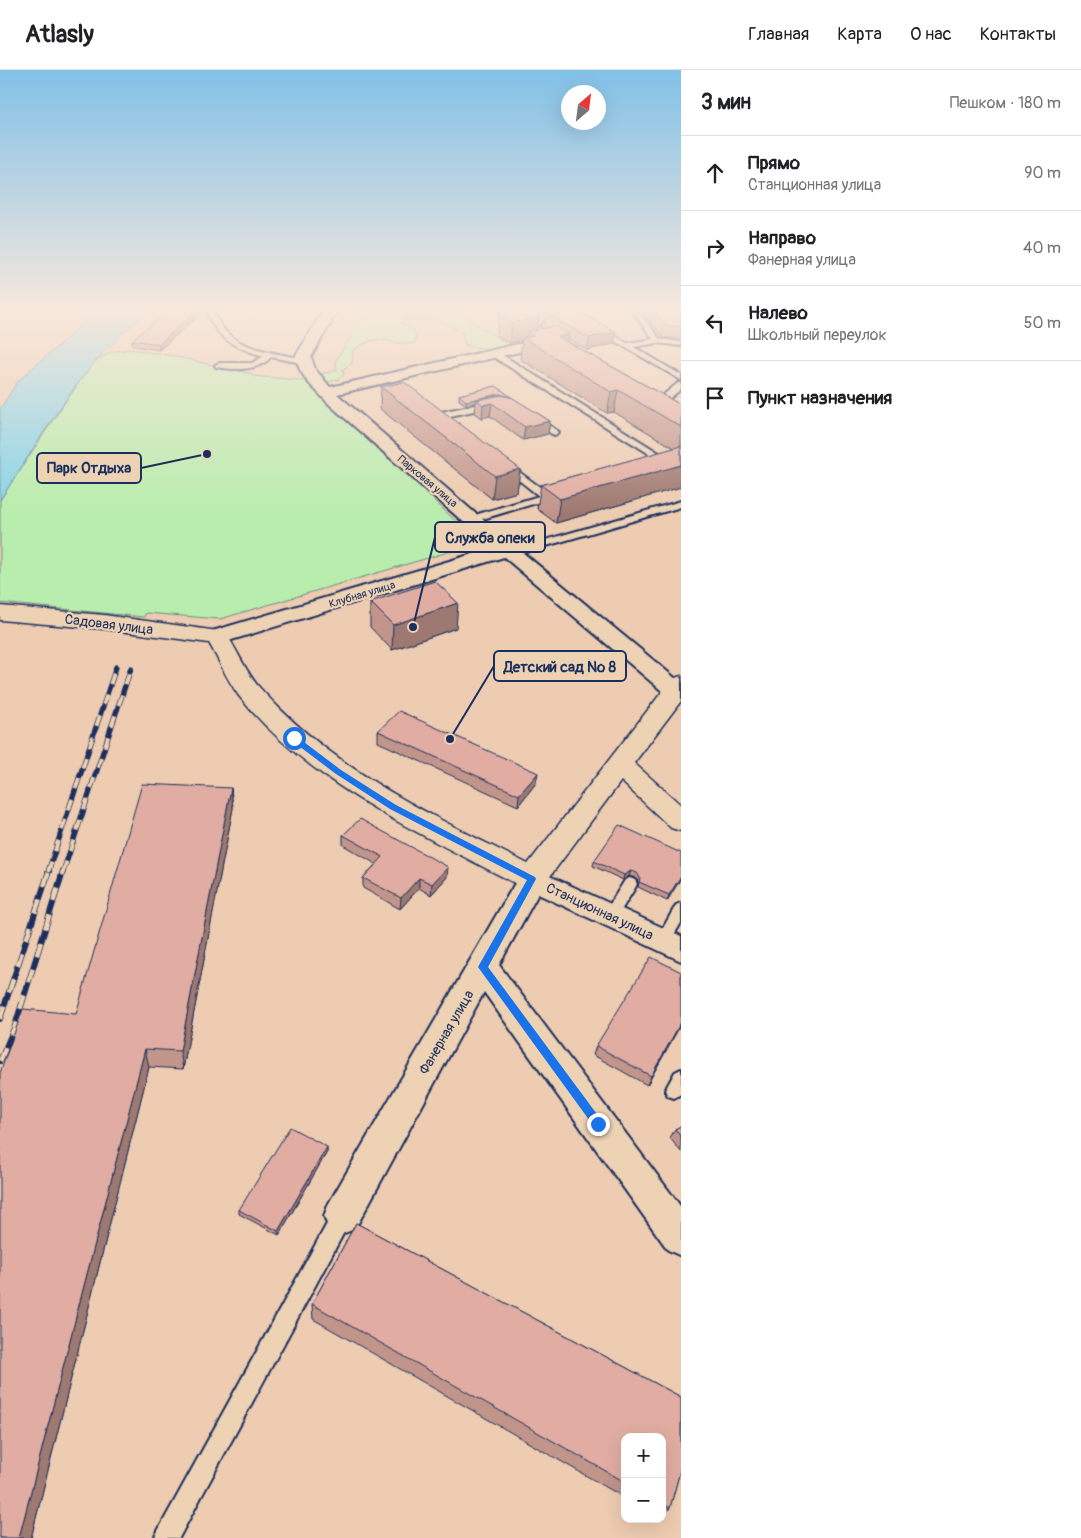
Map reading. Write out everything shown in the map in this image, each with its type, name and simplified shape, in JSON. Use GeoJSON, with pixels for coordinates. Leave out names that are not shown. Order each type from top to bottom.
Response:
{"type":"FeatureCollection","features":[{"type":"Feature","properties":{"kind":"street","name":"Парковая улица"},"geometry":{"type":"LineString","coordinates":[[313,377],[322,393],[345,410],[509,552],[678,688]]}},
{"type":"Feature","properties":{"kind":"street"},"geometry":{"type":"LineString","coordinates":[[322,393],[384,384],[410,377]]}},
{"type":"Feature","properties":{"kind":"street"},"geometry":{"type":"LineString","coordinates":[[643,392],[674,410]]}},
{"type":"Feature","properties":{"kind":"street","name":"Клубная улица"},"geometry":{"type":"LineString","coordinates":[[217,638],[415,585],[509,552]]}},
{"type":"Feature","properties":{"kind":"street","name":"Садовая улица"},"geometry":{"type":"LineString","coordinates":[[0,613],[96,621],[217,638]]}},
{"type":"Feature","properties":{"kind":"street","name":"Станционная улица"},"geometry":{"type":"LineString","coordinates":[[217,638],[248,690],[294,738],[339,772],[393,807],[532,879],[672,945]]}},
{"type":"Feature","properties":{"kind":"street","name":"Фанерная улица"},"geometry":{"type":"LineString","coordinates":[[342,1216],[532,879],[618,764],[678,688]]}},
{"type":"Feature","properties":{"kind":"street"},"geometry":{"type":"LineString","coordinates":[[618,764],[681,821]]}},
{"type":"Feature","properties":{"kind":"street"},"geometry":{"type":"LineString","coordinates":[[483,967],[681,1237]]}},
{"type":"Feature","properties":{"kind":"lane"},"geometry":{"type":"LineString","coordinates":[[531,377],[667,461],[658,464]]}},
{"type":"Feature","properties":{"kind":"lane"},"geometry":{"type":"LineString","coordinates":[[660,402],[681,385]]}},
{"type":"Feature","properties":{"kind":"lane"},"geometry":{"type":"LineString","coordinates":[[441,415],[483,405],[500,403],[506,405]]}},
{"type":"Feature","properties":{"kind":"lane"},"geometry":{"type":"LineString","coordinates":[[530,417],[555,432]]}},
{"type":"Feature","properties":{"kind":"lane"},"geometry":{"type":"LineString","coordinates":[[494,456],[547,497]]}},
{"type":"Feature","properties":{"kind":"lane"},"geometry":{"type":"LineString","coordinates":[[472,519],[566,491]]}},
{"type":"Feature","properties":{"kind":"lane"},"geometry":{"type":"LineString","coordinates":[[509,552],[681,504]]}},
{"type":"Feature","properties":{"kind":"lane"},"geometry":{"type":"LineString","coordinates":[[610,916],[630,884]]}},
{"type":"Feature","properties":{"kind":"lane"},"geometry":{"type":"LineString","coordinates":[[672,945],[681,909]]}},
{"type":"Feature","properties":{"kind":"lane"},"geometry":{"type":"LineString","coordinates":[[166,1538],[342,1216]]}},
{"type":"Feature","properties":{"kind":"green space"},"geometry":{"type":"Polygon","coordinates":[[[83,377],[258,377],[307,381],[479,543],[220,619],[146,613],[144,617],[0,603],[0,500],[83,377]]]}},
{"type":"Feature","properties":{"kind":"green space"},"geometry":{"type":"Polygon","coordinates":[[[324,377],[341,377],[339,379],[328,382],[324,377]]]}},
{"type":"Feature","properties":{"kind":"water"},"geometry":{"type":"Polygon","coordinates":[[[23,377],[83,377],[0,500],[0,409],[18,381],[23,377]]]}},
{"type":"Feature","properties":{"kind":"building"},"geometry":{"type":"Polygon","coordinates":[[[586,377],[629,377],[681,405],[681,427],[618,390],[611,392],[586,377]]]}},
{"type":"Feature","properties":{"kind":"building"},"geometry":{"type":"Polygon","coordinates":[[[404,382],[520,469],[495,476],[381,387],[404,382]]]}},
{"type":"Feature","properties":{"kind":"building"},"geometry":{"type":"Polygon","coordinates":[[[496,386],[511,397],[500,394],[466,401],[459,395],[496,386]]]}},
{"type":"Feature","properties":{"kind":"building"},"geometry":{"type":"Polygon","coordinates":[[[501,395],[513,398],[550,421],[525,427],[492,403],[483,405],[477,400],[501,395]]]}},
{"type":"Feature","properties":{"kind":"building"},"geometry":{"type":"Polygon","coordinates":[[[681,446],[681,465],[560,499],[541,485],[681,446]]]}},
{"type":"Feature","properties":{"kind":"building"},"geometry":{"type":"Polygon","coordinates":[[[435,581],[458,603],[393,625],[370,602],[435,581]]]}},
{"type":"Feature","properties":{"kind":"building"},"geometry":{"type":"Polygon","coordinates":[[[399,711],[538,773],[519,795],[378,731],[399,711]]]}},
{"type":"Feature","properties":{"kind":"building"},"geometry":{"type":"Polygon","coordinates":[[[142,784],[231,788],[180,1051],[145,1049],[19,1538],[0,1538],[0,1073],[23,1009],[76,1014],[142,784]]]}},
{"type":"Feature","properties":{"kind":"building"},"geometry":{"type":"Polygon","coordinates":[[[360,819],[448,867],[432,884],[419,878],[401,898],[363,878],[383,857],[343,835],[360,819]]]}},
{"type":"Feature","properties":{"kind":"building"},"geometry":{"type":"Polygon","coordinates":[[[619,825],[681,853],[681,876],[669,895],[639,882],[640,878],[637,873],[631,871],[624,875],[594,861],[619,825]]]}},
{"type":"Feature","properties":{"kind":"building"},"geometry":{"type":"Polygon","coordinates":[[[651,957],[681,972],[681,1022],[651,1076],[596,1046],[651,957]]]}},
{"type":"Feature","properties":{"kind":"building"},"geometry":{"type":"Polygon","coordinates":[[[681,1126],[681,1137],[675,1129],[681,1126]]]}},
{"type":"Feature","properties":{"kind":"building"},"geometry":{"type":"Polygon","coordinates":[[[290,1127],[327,1147],[278,1231],[239,1210],[290,1127]]]}},
{"type":"Feature","properties":{"kind":"building"},"geometry":{"type":"Polygon","coordinates":[[[356,1223],[681,1397],[681,1467],[670,1508],[666,1506],[666,1433],[621,1433],[621,1480],[312,1304],[356,1223]]]}},
{"type":"Feature","properties":{"kind":"railway"},"geometry":{"type":"LineString","coordinates":[[48,872],[116,667]]}},
{"type":"Feature","properties":{"kind":"railway"},"geometry":{"type":"LineString","coordinates":[[63,872],[131,668]]}},
{"type":"Feature","properties":{"kind":"railway"},"geometry":{"type":"LineString","coordinates":[[0,1019],[49,871]]}},
{"type":"Feature","properties":{"kind":"railway"},"geometry":{"type":"LineString","coordinates":[[0,1061],[15,1026],[63,871]]}},
{"type":"Feature","properties":{"kind":"place","name":"Парк Отдыха"},"geometry":{"type":"Point","coordinates":[207,454]}},
{"type":"Feature","properties":{"kind":"place","name":"Служба опеки"},"geometry":{"type":"Point","coordinates":[413,627]}},
{"type":"Feature","properties":{"kind":"place","name":"Детский сад № 8"},"geometry":{"type":"Point","coordinates":[450,739]}},
{"type":"Feature","properties":{"kind":"route"},"geometry":{"type":"LineString","coordinates":[[294,738],[339,772],[393,807],[532,879],[483,967],[598,1124]]}}]}
